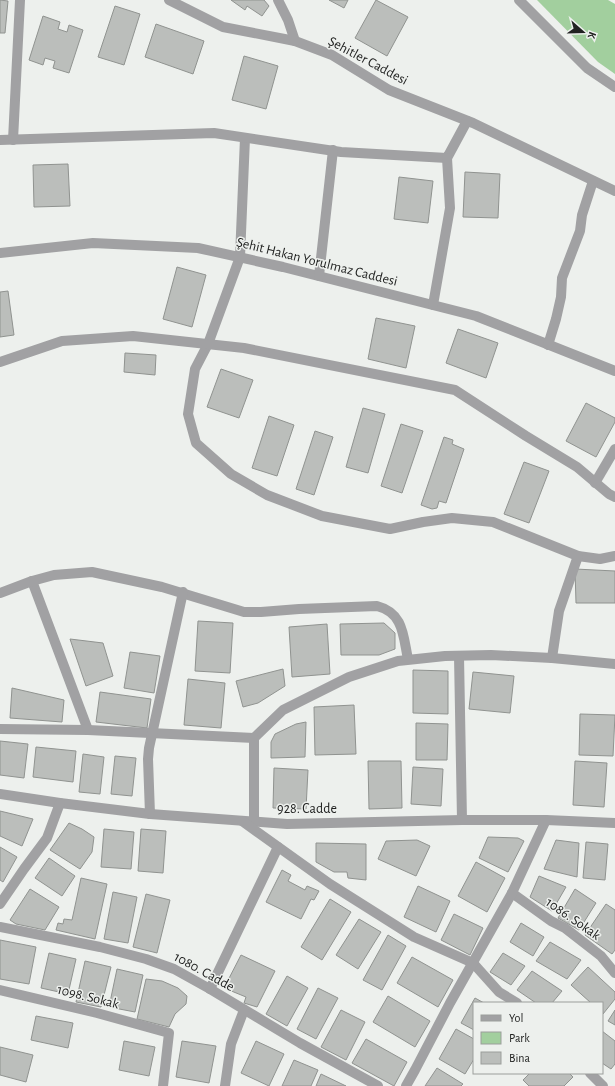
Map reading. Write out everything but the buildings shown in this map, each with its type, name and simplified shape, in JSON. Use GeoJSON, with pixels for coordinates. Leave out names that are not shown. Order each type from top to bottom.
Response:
{"type":"FeatureCollection","features":[{"type":"Feature","properties":{"kind":"street"},"geometry":{"type":"LineString","coordinates":[[13,140],[20,0]]}},
{"type":"Feature","properties":{"kind":"street","name":"Şehitler Caddesi"},"geometry":{"type":"LineString","coordinates":[[169,0],[223,27],[296,41],[332,55],[389,90],[467,121],[615,191]]}},
{"type":"Feature","properties":{"kind":"street"},"geometry":{"type":"LineString","coordinates":[[278,0],[296,41]]}},
{"type":"Feature","properties":{"kind":"street"},"geometry":{"type":"LineString","coordinates":[[519,0],[587,68],[615,87]]}},
{"type":"Feature","properties":{"kind":"street"},"geometry":{"type":"LineString","coordinates":[[433,305],[450,208],[447,158],[467,121]]}},
{"type":"Feature","properties":{"kind":"street"},"geometry":{"type":"LineString","coordinates":[[0,140],[214,134],[333,150],[447,158]]}},
{"type":"Feature","properties":{"kind":"street"},"geometry":{"type":"LineString","coordinates":[[245,138],[240,257],[208,344],[195,369],[188,414],[196,444],[231,474],[266,495],[322,516],[390,530],[423,522],[452,518],[493,522],[578,556],[600,559],[615,556]]}},
{"type":"Feature","properties":{"kind":"street"},"geometry":{"type":"LineString","coordinates":[[319,276],[333,150]]}},
{"type":"Feature","properties":{"kind":"street"},"geometry":{"type":"LineString","coordinates":[[548,345],[559,304],[562,278],[580,231],[582,215],[593,181]]}},
{"type":"Feature","properties":{"kind":"street","name":"Şehit Hakan Yorulmaz Caddesi"},"geometry":{"type":"LineString","coordinates":[[0,253],[93,243],[198,248],[319,276],[476,316],[615,371]]}},
{"type":"Feature","properties":{"kind":"street"},"geometry":{"type":"LineString","coordinates":[[0,362],[62,341],[133,336],[244,348],[455,390],[577,467],[595,483],[615,497]]}},
{"type":"Feature","properties":{"kind":"street"},"geometry":{"type":"LineString","coordinates":[[595,483],[615,449]]}},
{"type":"Feature","properties":{"kind":"street"},"geometry":{"type":"LineString","coordinates":[[552,658],[559,610],[578,556]]}},
{"type":"Feature","properties":{"kind":"street"},"geometry":{"type":"LineString","coordinates":[[0,593],[54,574],[92,572],[183,592],[244,612],[377,606],[386,608],[393,613],[398,620],[408,659]]}},
{"type":"Feature","properties":{"kind":"street"},"geometry":{"type":"LineString","coordinates":[[32,581],[88,730]]}},
{"type":"Feature","properties":{"kind":"street"},"geometry":{"type":"LineString","coordinates":[[150,814],[149,748],[183,592]]}},
{"type":"Feature","properties":{"kind":"street"},"geometry":{"type":"LineString","coordinates":[[254,822],[254,738],[283,710],[349,677],[408,659],[459,656],[492,655],[552,658],[615,664]]}},
{"type":"Feature","properties":{"kind":"street"},"geometry":{"type":"LineString","coordinates":[[459,656],[462,820]]}},
{"type":"Feature","properties":{"kind":"street"},"geometry":{"type":"LineString","coordinates":[[0,729],[88,730],[254,738]]}},
{"type":"Feature","properties":{"kind":"street","name":"928. Cadde"},"geometry":{"type":"LineString","coordinates":[[0,794],[150,814],[287,824],[462,820],[546,820],[615,823]]}},
{"type":"Feature","properties":{"kind":"street"},"geometry":{"type":"LineString","coordinates":[[0,904],[24,868],[47,838],[60,803]]}},
{"type":"Feature","properties":{"kind":"street"},"geometry":{"type":"LineString","coordinates":[[406,1086],[450,1003],[512,893],[546,820]]}},
{"type":"Feature","properties":{"kind":"street"},"geometry":{"type":"LineString","coordinates":[[242,821],[330,884],[414,937],[473,964],[499,992],[515,1002]]}},
{"type":"Feature","properties":{"kind":"street"},"geometry":{"type":"LineString","coordinates":[[210,989],[278,847]]}},
{"type":"Feature","properties":{"kind":"street","name":"1086. Sokak"},"geometry":{"type":"LineString","coordinates":[[512,893],[551,921],[571,933],[601,956],[615,973]]}},
{"type":"Feature","properties":{"kind":"street","name":"1080. Cadde"},"geometry":{"type":"LineString","coordinates":[[0,927],[100,947],[146,959],[174,969],[210,989],[300,1044],[378,1086]]}},
{"type":"Feature","properties":{"kind":"street","name":"1098. Sokak"},"geometry":{"type":"LineString","coordinates":[[0,990],[97,1013],[169,1033],[163,1086]]}},
{"type":"Feature","properties":{"kind":"street"},"geometry":{"type":"LineString","coordinates":[[225,1086],[231,1044],[244,1010]]}},
{"type":"Feature","properties":{"kind":"street"},"geometry":{"type":"LineString","coordinates":[[591,1074],[603,1086]]}},
{"type":"Feature","properties":{"kind":"green space"},"geometry":{"type":"Polygon","coordinates":[[[537,0],[608,0],[615,4],[615,74],[598,62],[537,0]]]}}]}
